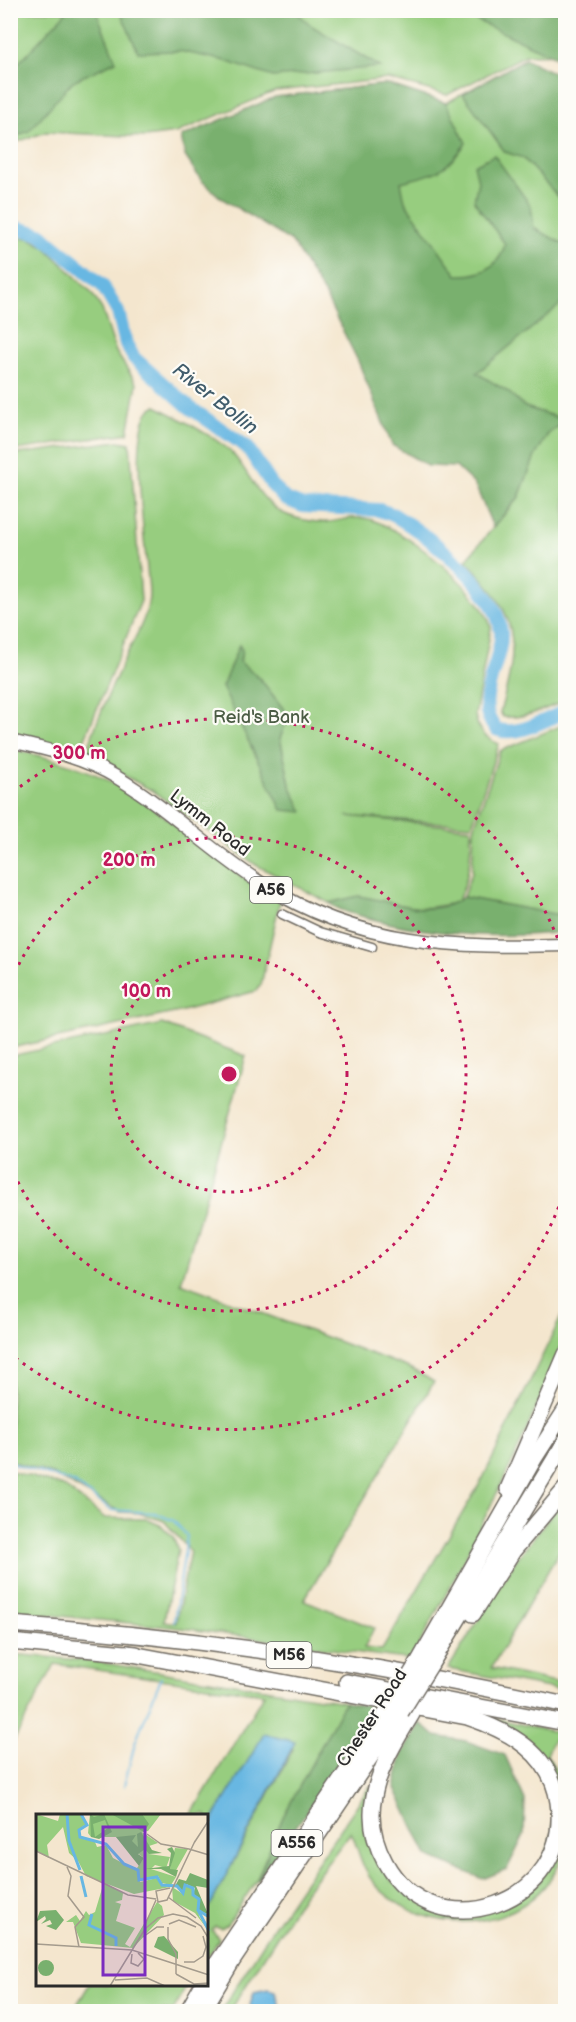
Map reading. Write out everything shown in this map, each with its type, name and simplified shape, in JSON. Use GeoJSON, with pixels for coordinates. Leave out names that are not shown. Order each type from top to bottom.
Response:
{"type":"FeatureCollection","features":[{"type":"Feature","properties":{"kind":"highway"},"geometry":{"type":"LineString","coordinates":[[502,1515],[507,1489],[566,1354]]}},
{"type":"Feature","properties":{"kind":"highway","name":"Chester Road"},"geometry":{"type":"LineString","coordinates":[[430,1664],[502,1515],[566,1409]]}},
{"type":"Feature","properties":{"kind":"highway","name":"Chester Road"},"geometry":{"type":"LineString","coordinates":[[202,2012],[233,1960],[402,1715],[430,1664],[566,1440]]}},
{"type":"Feature","properties":{"kind":"highway","name":"A556"},"geometry":{"type":"LineString","coordinates":[[402,1715],[430,1664],[513,1551],[566,1488]]}},
{"type":"Feature","properties":{"kind":"highway","name":"M56"},"geometry":{"type":"LineString","coordinates":[[10,1623],[233,1647],[370,1668],[566,1705]]}},
{"type":"Feature","properties":{"kind":"highway","name":"M56"},"geometry":{"type":"LineString","coordinates":[[10,1642],[127,1653],[305,1676],[566,1724]]}},
{"type":"Feature","properties":{"kind":"highway"},"geometry":{"type":"LineString","coordinates":[[127,1653],[467,1717],[519,1740],[540,1760],[553,1784],[559,1811],[556,1841],[552,1853],[535,1880],[523,1891],[498,1905],[483,1909],[446,1908],[412,1893],[387,1867],[374,1836],[372,1805],[402,1715]]}},
{"type":"Feature","properties":{"kind":"highway","name":"Chester Road"},"geometry":{"type":"LineString","coordinates":[[208,1977],[402,1715]]}},
{"type":"Feature","properties":{"kind":"highway"},"geometry":{"type":"LineString","coordinates":[[187,2012],[202,1986]]}},
{"type":"Feature","properties":{"kind":"main road","name":"Lymm Road"},"geometry":{"type":"LineString","coordinates":[[10,741],[61,754],[117,777],[160,806],[265,886],[340,923],[396,939],[430,944],[482,947],[566,945]]}},
{"type":"Feature","properties":{"kind":"street"},"geometry":{"type":"LineString","coordinates":[[282,914],[328,935],[372,947]]}},
{"type":"Feature","properties":{"kind":"green space"},"geometry":{"type":"Polygon","coordinates":[[[68,10],[96,11],[116,61],[73,81],[29,131],[11,139],[11,71],[68,10]]]}},
{"type":"Feature","properties":{"kind":"green space"},"geometry":{"type":"Polygon","coordinates":[[[11,11],[565,11],[565,54],[526,55],[447,95],[388,79],[276,91],[176,133],[145,137],[46,132],[11,144],[11,11]]]}},
{"type":"Feature","properties":{"kind":"green space"},"geometry":{"type":"Polygon","coordinates":[[[120,11],[295,11],[312,26],[380,67],[273,77],[222,60],[179,51],[138,52],[120,11]]]}},
{"type":"Feature","properties":{"kind":"green space"},"geometry":{"type":"Polygon","coordinates":[[[456,11],[565,11],[565,47],[558,58],[456,11]]]}},
{"type":"Feature","properties":{"kind":"green space"},"geometry":{"type":"Polygon","coordinates":[[[525,59],[565,78],[538,151],[565,185],[565,420],[525,407],[507,391],[476,374],[275,97],[387,84],[446,103],[525,59]]]}},
{"type":"Feature","properties":{"kind":"green space"},"geometry":{"type":"Polygon","coordinates":[[[525,59],[565,78],[565,132],[559,141],[565,170],[565,221],[563,202],[523,158],[505,152],[463,94],[525,59]]]}},
{"type":"Feature","properties":{"kind":"green space"},"geometry":{"type":"Polygon","coordinates":[[[387,84],[446,103],[466,143],[452,161],[438,171],[401,182],[405,202],[457,275],[473,274],[487,269],[498,259],[505,244],[474,201],[478,181],[474,165],[494,155],[531,206],[534,228],[565,245],[565,301],[477,373],[507,391],[525,407],[565,420],[548,434],[535,456],[519,497],[493,527],[475,485],[456,467],[428,466],[392,445],[358,361],[325,295],[292,242],[221,198],[201,180],[185,156],[181,137],[275,97],[387,84]]]}},
{"type":"Feature","properties":{"kind":"green space"},"geometry":{"type":"Polygon","coordinates":[[[10,238],[29,238],[45,247],[90,291],[102,309],[116,352],[137,384],[128,433],[11,451],[10,238]]]}},
{"type":"Feature","properties":{"kind":"green space"},"geometry":{"type":"Polygon","coordinates":[[[156,406],[197,428],[227,448],[239,461],[265,499],[284,514],[302,520],[322,522],[364,518],[398,532],[457,579],[485,613],[491,628],[475,715],[482,733],[499,744],[472,825],[346,816],[471,828],[469,866],[465,884],[457,902],[423,908],[362,898],[329,903],[256,865],[151,790],[86,755],[103,708],[139,629],[148,603],[139,461],[141,435],[146,415],[156,406]],[[242,650],[222,687],[302,812],[290,785],[280,737],[289,716],[261,680],[240,662],[242,650]]]}},
{"type":"Feature","properties":{"kind":"green space"},"geometry":{"type":"Polygon","coordinates":[[[565,422],[566,557],[563,557],[566,579],[565,701],[527,715],[503,717],[500,712],[511,666],[510,630],[505,613],[496,597],[466,560],[519,497],[535,456],[548,434],[565,422]]]}},
{"type":"Feature","properties":{"kind":"green space"},"geometry":{"type":"Polygon","coordinates":[[[118,441],[130,443],[141,601],[79,753],[11,734],[11,455],[118,441]]]}},
{"type":"Feature","properties":{"kind":"green space","name":"Reid's Bank"},"geometry":{"type":"Polygon","coordinates":[[[239,645],[242,650],[240,662],[261,680],[289,716],[280,738],[290,785],[303,812],[282,810],[222,687],[239,645]]]}},
{"type":"Feature","properties":{"kind":"green space"},"geometry":{"type":"Polygon","coordinates":[[[565,724],[565,916],[463,897],[472,872],[474,828],[500,751],[565,724]]]}},
{"type":"Feature","properties":{"kind":"green space"},"geometry":{"type":"Polygon","coordinates":[[[16,750],[79,768],[115,784],[157,811],[258,888],[280,901],[261,985],[256,991],[179,1012],[11,1048],[10,766],[16,750]]]}},
{"type":"Feature","properties":{"kind":"green space"},"geometry":{"type":"Polygon","coordinates":[[[358,896],[425,908],[439,908],[463,897],[565,916],[565,932],[468,935],[396,925],[344,911],[329,903],[358,896]]]}},
{"type":"Feature","properties":{"kind":"green space"},"geometry":{"type":"Polygon","coordinates":[[[162,1024],[246,1056],[181,1283],[412,1369],[434,1382],[304,1600],[374,1628],[364,1648],[382,1650],[483,1478],[565,1309],[565,1340],[518,1450],[460,1568],[411,1660],[189,1629],[11,1611],[11,1471],[63,1486],[105,1518],[146,1519],[162,1526],[173,1537],[178,1550],[164,1621],[176,1623],[190,1551],[164,1521],[139,1513],[120,1512],[52,1474],[11,1461],[10,1056],[162,1024]]]}},
{"type":"Feature","properties":{"kind":"green space"},"geometry":{"type":"Polygon","coordinates":[[[565,1497],[565,1542],[491,1668],[565,1684],[565,1691],[448,1669],[516,1560],[565,1497]]]}},
{"type":"Feature","properties":{"kind":"green space"},"geometry":{"type":"Polygon","coordinates":[[[11,1654],[92,1661],[345,1702],[283,1817],[256,1881],[227,1925],[221,1928],[215,1926],[212,1930],[219,1939],[208,1957],[208,1910],[293,1749],[264,1735],[208,1827],[208,1814],[192,1814],[264,1694],[55,1664],[11,1746],[11,1654]]]}},
{"type":"Feature","properties":{"kind":"green space"},"geometry":{"type":"Polygon","coordinates":[[[345,1702],[381,1708],[257,1881],[283,1817],[345,1702]]]}},
{"type":"Feature","properties":{"kind":"green space"},"geometry":{"type":"Polygon","coordinates":[[[498,1719],[565,1734],[565,1743],[553,1740],[547,1755],[559,1778],[563,1793],[565,1846],[553,1875],[533,1897],[509,1912],[481,1920],[452,1921],[423,1915],[396,1902],[373,1882],[363,1864],[351,1832],[303,1895],[230,2011],[220,2012],[273,1928],[370,1786],[391,1881],[462,1915],[539,1883],[562,1794],[495,1721],[498,1719]]]}},
{"type":"Feature","properties":{"kind":"green space"},"geometry":{"type":"Polygon","coordinates":[[[420,1723],[435,1736],[466,1741],[505,1755],[525,1800],[524,1835],[507,1869],[483,1879],[427,1856],[395,1788],[401,1756],[420,1723]]]}},
{"type":"Feature","properties":{"kind":"green space"},"geometry":{"type":"Polygon","coordinates":[[[88,1986],[186,1986],[173,2011],[73,2011],[88,1986]]]}},
{"type":"Feature","properties":{"kind":"water"},"geometry":{"type":"Polygon","coordinates":[[[264,1734],[295,1742],[208,1910],[208,1827],[264,1734]]]}},
{"type":"Feature","properties":{"kind":"water"},"geometry":{"type":"Polygon","coordinates":[[[268,1989],[275,1991],[280,2006],[278,2011],[252,2011],[250,2004],[254,1992],[268,1989]]]}},
{"type":"Feature","properties":{"kind":"waterway","name":"River Bollin"},"geometry":{"type":"LineString","coordinates":[[10,226],[40,234],[102,285],[118,312],[126,344],[134,358],[189,407],[247,447],[272,485],[285,499],[303,506],[379,510],[394,515],[425,536],[460,565],[488,598],[497,615],[501,632],[498,657],[487,695],[489,719],[496,729],[504,731],[522,729],[566,711]]}},
{"type":"Feature","properties":{"kind":"waterway"},"geometry":{"type":"LineString","coordinates":[[10,1463],[74,1483],[111,1510],[155,1513],[174,1521],[187,1536],[174,1622]]}},
{"type":"Feature","properties":{"kind":"waterway"},"geometry":{"type":"LineString","coordinates":[[124,1786],[135,1743],[161,1678]]}}]}
